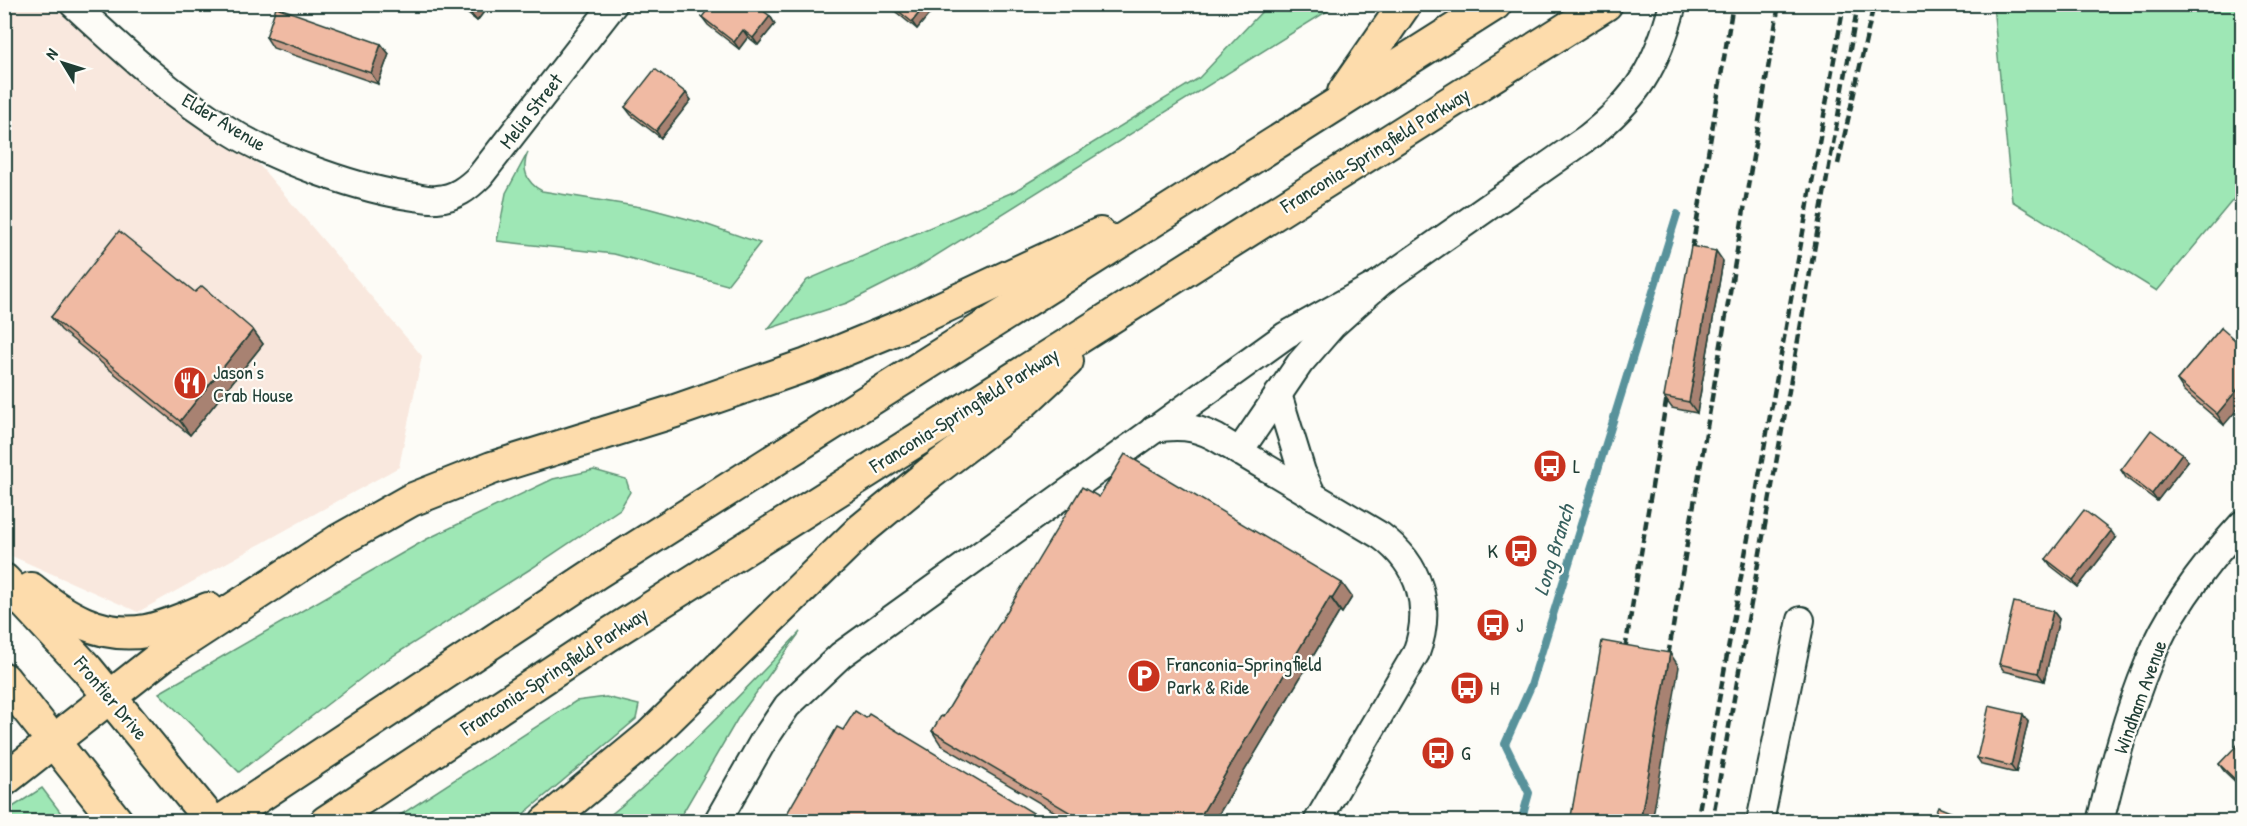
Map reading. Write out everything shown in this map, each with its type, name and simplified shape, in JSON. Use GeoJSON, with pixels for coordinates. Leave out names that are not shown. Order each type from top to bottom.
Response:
{"type":"FeatureCollection","features":[{"type":"Feature","properties":{"kind":"main road"},"geometry":{"type":"LineString","coordinates":[[1335,105],[1405,4]]}},
{"type":"Feature","properties":{"kind":"main road"},"geometry":{"type":"LineString","coordinates":[[220,822],[586,579],[1495,4]]}},
{"type":"Feature","properties":{"kind":"main road","name":"Franconia-Springfield Parkway"},"geometry":{"type":"LineString","coordinates":[[327,821],[607,636],[1606,4]]}},
{"type":"Feature","properties":{"kind":"main road"},"geometry":{"type":"LineString","coordinates":[[4,780],[163,655],[374,520],[441,487],[530,455],[745,388],[858,345],[944,308],[1238,166]]}},
{"type":"Feature","properties":{"kind":"main road"},"geometry":{"type":"LineString","coordinates":[[546,822],[651,735],[861,530],[929,474],[1021,404],[1125,308]]}},
{"type":"Feature","properties":{"kind":"main road"},"geometry":{"type":"LineString","coordinates":[[4,567],[53,608],[69,617],[98,629],[123,633],[162,627],[268,586]]}},
{"type":"Feature","properties":{"kind":"main road","name":"Frontier Drive"},"geometry":{"type":"LineString","coordinates":[[4,580],[87,669],[212,822]]}},
{"type":"Feature","properties":{"kind":"main road"},"geometry":{"type":"LineString","coordinates":[[4,679],[117,822]]}},
{"type":"Feature","properties":{"kind":"street","name":"Elder Avenue"},"geometry":{"type":"LineString","coordinates":[[73,4],[141,66],[231,132],[310,168],[376,190],[435,200]]}},
{"type":"Feature","properties":{"kind":"street","name":"Melia Street"},"geometry":{"type":"LineString","coordinates":[[435,200],[452,197],[469,187],[480,176],[614,4]]}},
{"type":"Feature","properties":{"kind":"street"},"geometry":{"type":"LineString","coordinates":[[717,822],[774,724],[787,706],[841,655],[1294,329],[1381,282],[1587,138],[1614,116],[1635,92],[1662,46],[1673,4]]}},
{"type":"Feature","properties":{"kind":"street"},"geometry":{"type":"LineString","coordinates":[[1239,452],[1317,341],[1381,282]]}},
{"type":"Feature","properties":{"kind":"street"},"geometry":{"type":"LineString","coordinates":[[1278,394],[1299,464],[1313,496]]}},
{"type":"Feature","properties":{"kind":"street"},"geometry":{"type":"LineString","coordinates":[[1153,429],[1171,426],[1192,427],[1203,431],[1381,536],[1401,554],[1417,581],[1422,596],[1424,618],[1416,652],[1317,822]]}},
{"type":"Feature","properties":{"kind":"street","name":"Windham Avenue"},"geometry":{"type":"LineString","coordinates":[[2100,822],[2130,714],[2156,645],[2203,572],[2242,524]]}},
{"type":"Feature","properties":{"kind":"street"},"geometry":{"type":"LineString","coordinates":[[1760,822],[1801,620]]}},
{"type":"Feature","properties":{"kind":"shaded area"},"geometry":{"type":"Polygon","coordinates":[[[5,5],[80,5],[231,132],[422,356],[399,467],[138,612],[5,553],[5,5]]]}},
{"type":"Feature","properties":{"kind":"green space"},"geometry":{"type":"Polygon","coordinates":[[[1268,5],[1337,5],[916,268],[847,303],[768,329],[807,280],[1013,192],[1199,78],[1268,5]]]}},
{"type":"Feature","properties":{"kind":"green space"},"geometry":{"type":"Polygon","coordinates":[[[1993,5],[2242,5],[2242,189],[2157,291],[2012,201],[1993,5]]]}},
{"type":"Feature","properties":{"kind":"green space"},"geometry":{"type":"Polygon","coordinates":[[[528,152],[525,164],[526,174],[532,184],[542,191],[647,208],[699,222],[760,243],[727,285],[614,254],[497,241],[506,193],[528,152]]]}},
{"type":"Feature","properties":{"kind":"green space"},"geometry":{"type":"Polygon","coordinates":[[[594,470],[626,479],[630,492],[620,509],[532,568],[380,664],[239,772],[159,693],[427,539],[553,479],[594,470]]]}},
{"type":"Feature","properties":{"kind":"green space"},"geometry":{"type":"Polygon","coordinates":[[[800,632],[738,718],[678,821],[603,821],[655,777],[704,730],[800,632]]]}},
{"type":"Feature","properties":{"kind":"green space"},"geometry":{"type":"Polygon","coordinates":[[[606,697],[639,705],[636,719],[515,821],[391,821],[576,701],[606,697]]]}},
{"type":"Feature","properties":{"kind":"green space"},"geometry":{"type":"Polygon","coordinates":[[[42,788],[67,821],[5,821],[5,812],[42,788]]]}},
{"type":"Feature","properties":{"kind":"building"},"geometry":{"type":"Polygon","coordinates":[[[460,4],[479,4],[471,14],[460,4]]]}},
{"type":"Feature","properties":{"kind":"building"},"geometry":{"type":"Polygon","coordinates":[[[712,4],[754,4],[770,16],[753,38],[743,30],[734,42],[702,17],[712,4]]]}},
{"type":"Feature","properties":{"kind":"building"},"geometry":{"type":"Polygon","coordinates":[[[890,4],[926,4],[912,22],[890,4]]]}},
{"type":"Feature","properties":{"kind":"building"},"geometry":{"type":"Polygon","coordinates":[[[276,7],[381,44],[371,73],[266,37],[276,7]]]}},
{"type":"Feature","properties":{"kind":"building"},"geometry":{"type":"Polygon","coordinates":[[[655,69],[686,93],[656,131],[625,107],[655,69]]]}},
{"type":"Feature","properties":{"kind":"building"},"geometry":{"type":"Polygon","coordinates":[[[119,231],[195,292],[202,286],[253,330],[180,421],[51,317],[119,231]]]}},
{"type":"Feature","properties":{"kind":"building"},"geometry":{"type":"Polygon","coordinates":[[[1691,246],[1716,251],[1689,402],[1664,397],[1691,246]]]}},
{"type":"Feature","properties":{"kind":"building"},"geometry":{"type":"Polygon","coordinates":[[[2221,328],[2242,346],[2242,384],[2217,414],[2177,380],[2221,328]]]}},
{"type":"Feature","properties":{"kind":"building"},"geometry":{"type":"Polygon","coordinates":[[[2151,430],[2182,453],[2152,494],[2121,470],[2151,430]]]}},
{"type":"Feature","properties":{"kind":"building","name":"Franconia-Springfield Park & Ride"},"geometry":{"type":"Polygon","coordinates":[[[1125,454],[1342,583],[1332,599],[1330,597],[1197,822],[1086,822],[932,731],[947,711],[1082,487],[1099,497],[1125,454]]]}},
{"type":"Feature","properties":{"kind":"building"},"geometry":{"type":"Polygon","coordinates":[[[2084,510],[2111,531],[2073,580],[2046,559],[2084,510]]]}},
{"type":"Feature","properties":{"kind":"building"},"geometry":{"type":"Polygon","coordinates":[[[2014,602],[2053,611],[2038,673],[1999,664],[2014,602]]]}},
{"type":"Feature","properties":{"kind":"building"},"geometry":{"type":"Polygon","coordinates":[[[1602,641],[1670,653],[1640,822],[1570,822],[1602,641]]]}},
{"type":"Feature","properties":{"kind":"building"},"geometry":{"type":"Polygon","coordinates":[[[1989,706],[2023,714],[2011,766],[1977,758],[1989,706]]]}},
{"type":"Feature","properties":{"kind":"building"},"geometry":{"type":"Polygon","coordinates":[[[855,711],[866,718],[869,714],[1048,822],[782,822],[837,727],[843,730],[855,711]]]}},
{"type":"Feature","properties":{"kind":"building"},"geometry":{"type":"Polygon","coordinates":[[[2242,742],[2242,786],[2219,764],[2242,742]]]}},
{"type":"Feature","properties":{"kind":"building"},"geometry":{"type":"Polygon","coordinates":[[[1938,807],[1970,820],[1970,822],[1932,822],[1938,807]]]}},
{"type":"Feature","properties":{"kind":"waterway","name":"Long Branch"},"geometry":{"type":"LineString","coordinates":[[1521,822],[1529,793],[1505,744],[1531,686],[1677,214]]}},
{"type":"Feature","properties":{"kind":"railway"},"geometry":{"type":"LineString","coordinates":[[1690,262],[1733,4]]}},
{"type":"Feature","properties":{"kind":"railway"},"geometry":{"type":"LineString","coordinates":[[1666,668],[1779,4]]}},
{"type":"Feature","properties":{"kind":"railway"},"geometry":{"type":"LineString","coordinates":[[1697,822],[1844,4]]}},
{"type":"Feature","properties":{"kind":"railway"},"geometry":{"type":"LineString","coordinates":[[1712,822],[1858,4]]}},
{"type":"Feature","properties":{"kind":"railway"},"geometry":{"type":"LineString","coordinates":[[1838,164],[1874,4]]}},
{"type":"Feature","properties":{"kind":"railway"},"geometry":{"type":"LineString","coordinates":[[1623,662],[1669,384]]}},
{"type":"Feature","properties":{"kind":"place","name":"Jason's Crab House"},"geometry":{"type":"Point","coordinates":[190,383]}},
{"type":"Feature","properties":{"kind":"place","name":"L"},"geometry":{"type":"Point","coordinates":[1550,466]}},
{"type":"Feature","properties":{"kind":"place","name":"K"},"geometry":{"type":"Point","coordinates":[1521,551]}},
{"type":"Feature","properties":{"kind":"place","name":"J"},"geometry":{"type":"Point","coordinates":[1493,625]}},
{"type":"Feature","properties":{"kind":"place","name":"Franconia-Springfield Park & Ride"},"geometry":{"type":"Point","coordinates":[1144,676]}},
{"type":"Feature","properties":{"kind":"place","name":"H"},"geometry":{"type":"Point","coordinates":[1467,688]}},
{"type":"Feature","properties":{"kind":"place","name":"G"},"geometry":{"type":"Point","coordinates":[1438,753]}}]}
